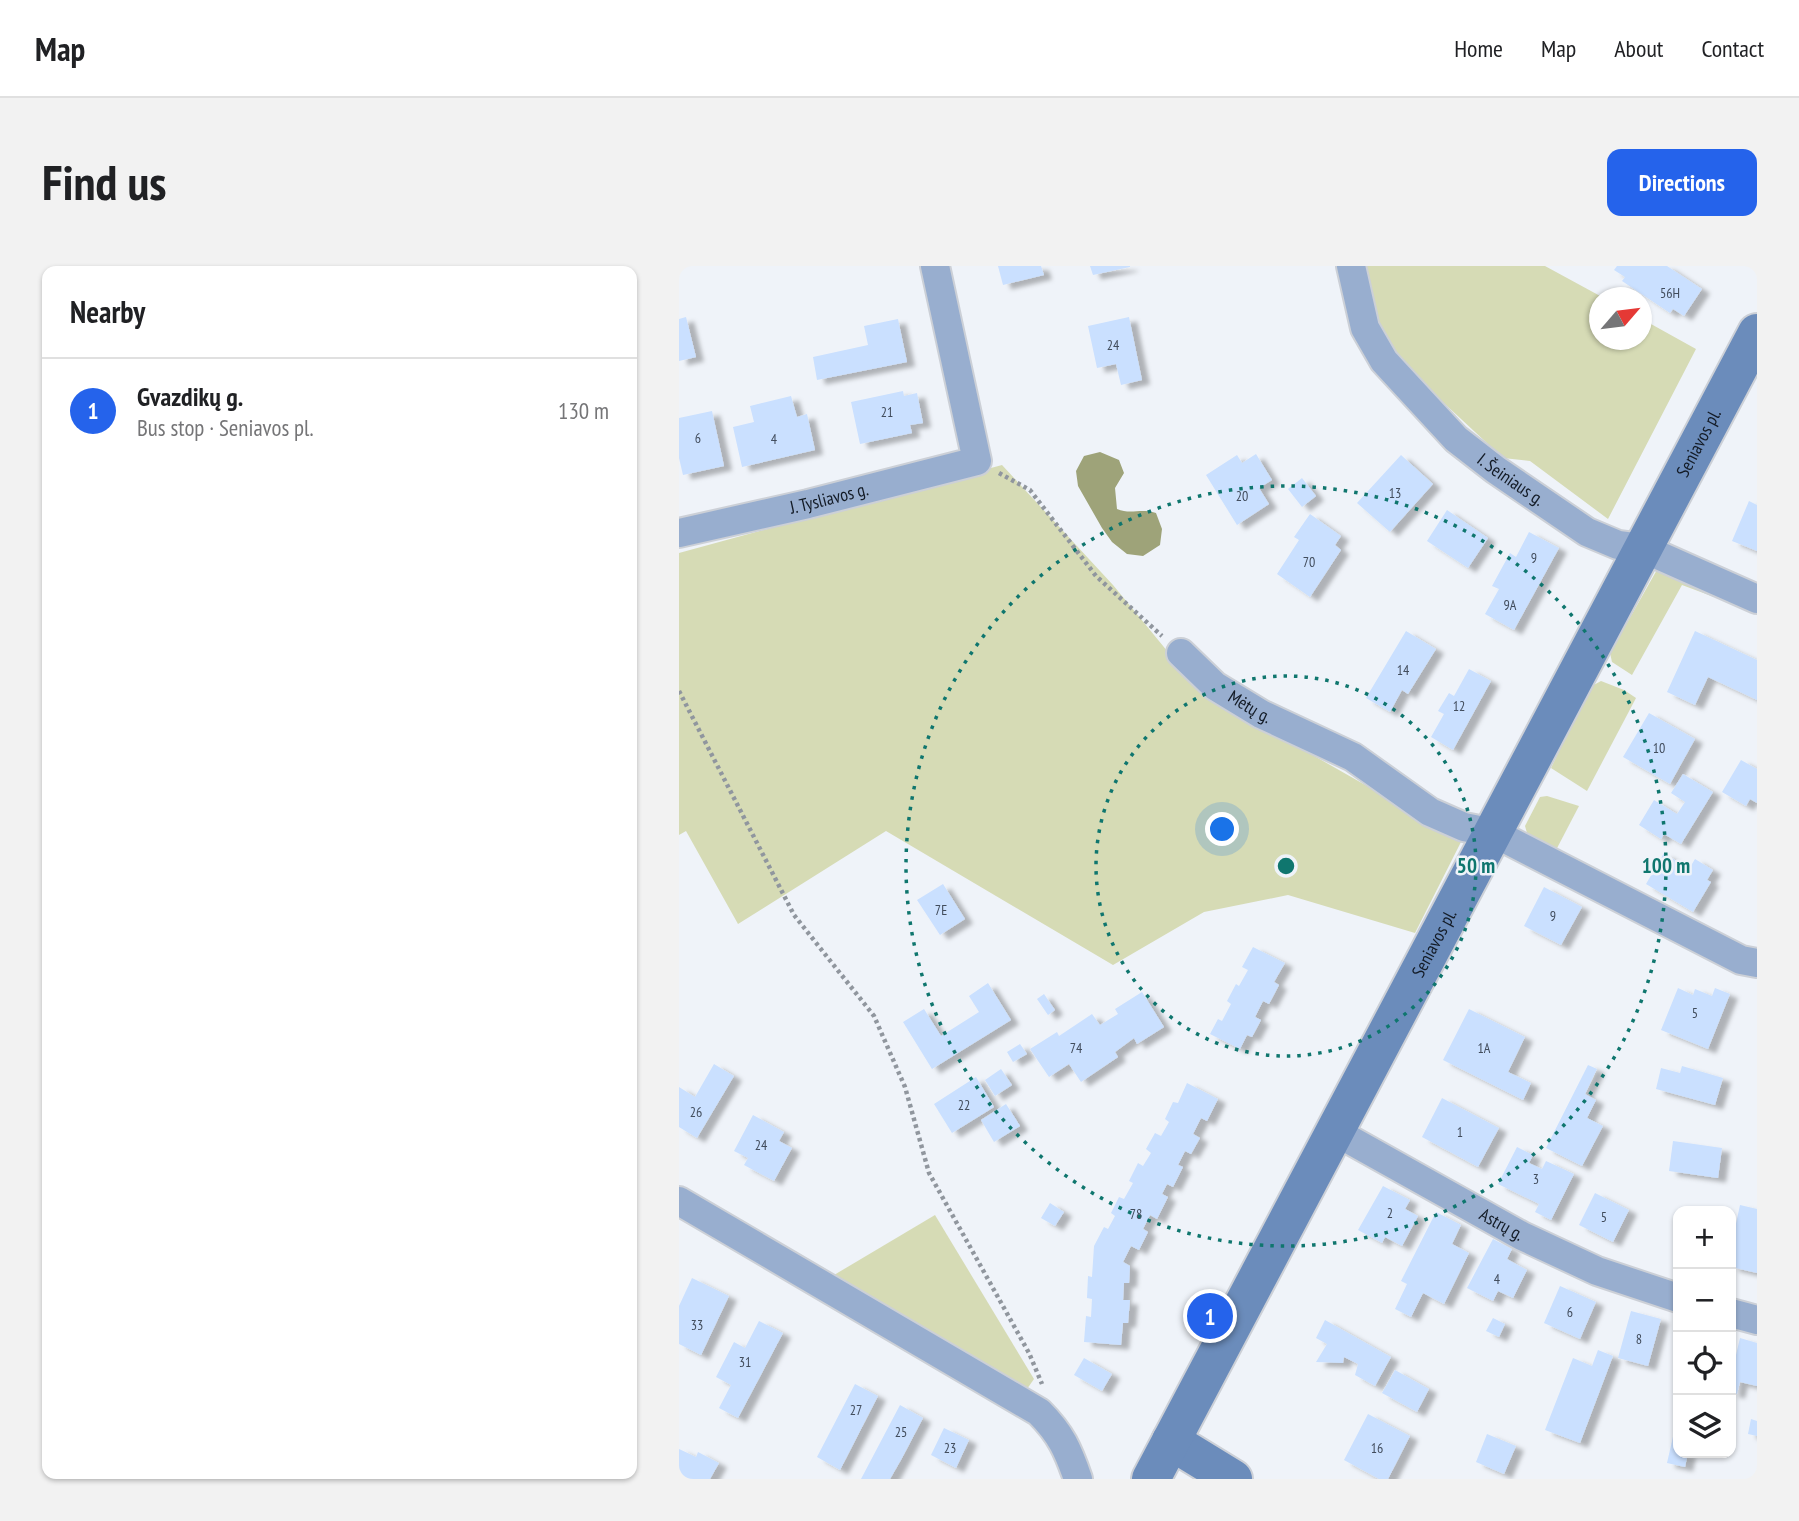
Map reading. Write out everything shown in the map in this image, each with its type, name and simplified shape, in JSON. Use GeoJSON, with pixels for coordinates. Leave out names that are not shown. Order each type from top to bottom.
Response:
{"type":"FeatureCollection","features":[{"type":"Feature","properties":{"kind":"main road","name":"Seniavos pl."},"geometry":{"type":"LineString","coordinates":[[1150,1479],[1757,333]]}},
{"type":"Feature","properties":{"kind":"main road"},"geometry":{"type":"LineString","coordinates":[[1171,1441],[1233,1479]]}},
{"type":"Feature","properties":{"kind":"street"},"geometry":{"type":"LineString","coordinates":[[935,266],[977,461]]}},
{"type":"Feature","properties":{"kind":"street","name":"I. Šeiniaus g."},"geometry":{"type":"LineString","coordinates":[[1351,266],[1365,328],[1384,360],[1456,439],[1496,470],[1587,532],[1618,545],[1642,548],[1757,599]]}},
{"type":"Feature","properties":{"kind":"street","name":"J. Tysliavos g."},"geometry":{"type":"LineString","coordinates":[[679,533],[808,504],[977,461]]}},
{"type":"Feature","properties":{"kind":"street","name":"Mėtų g."},"geometry":{"type":"LineString","coordinates":[[1181,653],[1215,686],[1261,714],[1353,757],[1430,812],[1464,827],[1494,833],[1741,960],[1757,963]]}},
{"type":"Feature","properties":{"kind":"street","name":"Astrų g."},"geometry":{"type":"LineString","coordinates":[[1334,1131],[1522,1236],[1597,1271],[1673,1296]]}},
{"type":"Feature","properties":{"kind":"street"},"geometry":{"type":"LineString","coordinates":[[679,1201],[1039,1412],[1056,1429],[1066,1446],[1077,1479]]}},
{"type":"Feature","properties":{"kind":"street"},"geometry":{"type":"LineString","coordinates":[[1736,1314],[1757,1320]]}},
{"type":"Feature","properties":{"kind":"path"},"geometry":{"type":"LineString","coordinates":[[977,461],[1030,490],[1096,576],[1181,653]]}},
{"type":"Feature","properties":{"kind":"path"},"geometry":{"type":"LineString","coordinates":[[679,691],[794,915],[874,1016],[905,1087],[929,1172],[1041,1378],[1044,1397],[1039,1412]]}},
{"type":"Feature","properties":{"kind":"shaded area"},"geometry":{"type":"Polygon","coordinates":[[[1361,266],[1545,266],[1589,290],[1589,350],[1652,350],[1652,325],[1696,349],[1608,519],[1530,461],[1503,458],[1390,353],[1368,310],[1361,266]]]}},
{"type":"Feature","properties":{"kind":"shaded area"},"geometry":{"type":"Polygon","coordinates":[[[1100,452],[1119,460],[1124,473],[1115,488],[1117,509],[1156,513],[1162,529],[1160,545],[1143,556],[1127,554],[1112,542],[1078,486],[1076,471],[1084,456],[1100,452]]]}},
{"type":"Feature","properties":{"kind":"shaded area"},"geometry":{"type":"Polygon","coordinates":[[[1002,465],[1113,585],[1200,691],[1462,840],[1415,933],[1288,895],[1204,912],[1113,965],[886,831],[738,924],[686,831],[679,835],[679,553],[1002,465]]]}},
{"type":"Feature","properties":{"kind":"shaded area"},"geometry":{"type":"Polygon","coordinates":[[[1658,568],[1710,589],[1714,597],[1682,585],[1632,675],[1612,662],[1610,653],[1658,568]]]}},
{"type":"Feature","properties":{"kind":"shaded area"},"geometry":{"type":"Polygon","coordinates":[[[1601,681],[1636,698],[1587,791],[1551,768],[1590,687],[1601,681]]]}},
{"type":"Feature","properties":{"kind":"shaded area"},"geometry":{"type":"Polygon","coordinates":[[[1547,796],[1579,806],[1555,852],[1527,833],[1525,826],[1540,797],[1547,796]]]}},
{"type":"Feature","properties":{"kind":"shaded area"},"geometry":{"type":"Polygon","coordinates":[[[935,1215],[1034,1379],[1027,1389],[829,1278],[935,1215]]]}},
{"type":"Feature","properties":{"kind":"building"},"geometry":{"type":"Polygon","coordinates":[[[998,266],[1041,266],[1044,275],[1003,285],[998,266]]]}},
{"type":"Feature","properties":{"kind":"building"},"geometry":{"type":"Polygon","coordinates":[[[1090,266],[1130,266],[1130,267],[1093,275],[1090,266]]]}},
{"type":"Feature","properties":{"kind":"building"},"geometry":{"type":"Polygon","coordinates":[[[1617,266],[1667,266],[1702,289],[1684,316],[1673,309],[1670,313],[1652,301],[1652,287],[1631,287],[1622,281],[1625,277],[1614,270],[1617,266]]]}},
{"type":"Feature","properties":{"kind":"building"},"geometry":{"type":"Polygon","coordinates":[[[686,317],[696,357],[679,361],[679,319],[686,317]]]}},
{"type":"Feature","properties":{"kind":"building"},"geometry":{"type":"Polygon","coordinates":[[[1129,317],[1142,380],[1121,385],[1116,364],[1097,368],[1088,326],[1129,317]]]}},
{"type":"Feature","properties":{"kind":"building"},"geometry":{"type":"Polygon","coordinates":[[[898,319],[907,362],[817,380],[813,357],[868,345],[864,326],[898,319]]]}},
{"type":"Feature","properties":{"kind":"building"},"geometry":{"type":"Polygon","coordinates":[[[903,391],[904,396],[917,393],[923,423],[910,425],[912,433],[860,444],[851,402],[903,391]]]}},
{"type":"Feature","properties":{"kind":"building"},"geometry":{"type":"Polygon","coordinates":[[[791,396],[797,417],[807,414],[815,450],[742,467],[733,427],[754,422],[750,406],[791,396]]]}},
{"type":"Feature","properties":{"kind":"building"},"geometry":{"type":"Polygon","coordinates":[[[712,411],[724,466],[683,475],[679,458],[679,418],[712,411]]]}},
{"type":"Feature","properties":{"kind":"building"},"geometry":{"type":"Polygon","coordinates":[[[1256,454],[1272,480],[1259,488],[1269,504],[1237,525],[1206,475],[1237,455],[1242,463],[1256,454]]]}},
{"type":"Feature","properties":{"kind":"building"},"geometry":{"type":"Polygon","coordinates":[[[1401,455],[1433,484],[1390,532],[1357,503],[1401,455]]]}},
{"type":"Feature","properties":{"kind":"building"},"geometry":{"type":"Polygon","coordinates":[[[1302,478],[1316,496],[1302,507],[1288,489],[1302,478]]]}},
{"type":"Feature","properties":{"kind":"building"},"geometry":{"type":"Polygon","coordinates":[[[1749,501],[1757,505],[1757,551],[1732,541],[1749,501]]]}},
{"type":"Feature","properties":{"kind":"building"},"geometry":{"type":"Polygon","coordinates":[[[1447,510],[1488,538],[1468,568],[1427,541],[1447,510]]]}},
{"type":"Feature","properties":{"kind":"building"},"geometry":{"type":"Polygon","coordinates":[[[1310,514],[1341,536],[1335,545],[1341,550],[1310,597],[1277,574],[1299,540],[1294,537],[1310,514]]]}},
{"type":"Feature","properties":{"kind":"building"},"geometry":{"type":"Polygon","coordinates":[[[1529,532],[1559,548],[1514,630],[1485,614],[1499,589],[1492,586],[1510,553],[1516,557],[1529,532]]]}},
{"type":"Feature","properties":{"kind":"building"},"geometry":{"type":"Polygon","coordinates":[[[1406,631],[1436,649],[1408,694],[1402,690],[1390,712],[1366,698],[1406,631]]]}},
{"type":"Feature","properties":{"kind":"building"},"geometry":{"type":"Polygon","coordinates":[[[1695,631],[1757,660],[1757,700],[1708,677],[1695,705],[1667,692],[1695,631]]]}},
{"type":"Feature","properties":{"kind":"building"},"geometry":{"type":"Polygon","coordinates":[[[1469,669],[1491,681],[1453,750],[1431,737],[1444,714],[1438,711],[1449,693],[1454,696],[1469,669]]]}},
{"type":"Feature","properties":{"kind":"building"},"geometry":{"type":"Polygon","coordinates":[[[1649,713],[1695,739],[1670,784],[1623,757],[1649,713]]]}},
{"type":"Feature","properties":{"kind":"building"},"geometry":{"type":"Polygon","coordinates":[[[1741,760],[1757,769],[1757,803],[1750,799],[1746,806],[1722,792],[1741,760]]]}},
{"type":"Feature","properties":{"kind":"building"},"geometry":{"type":"Polygon","coordinates":[[[1683,774],[1713,792],[1681,844],[1664,834],[1661,839],[1639,825],[1654,800],[1677,814],[1685,802],[1671,793],[1683,774]]]}},
{"type":"Feature","properties":{"kind":"building"},"geometry":{"type":"Polygon","coordinates":[[[1664,853],[1689,869],[1695,859],[1713,870],[1707,880],[1711,882],[1693,912],[1646,884],[1664,853]]]}},
{"type":"Feature","properties":{"kind":"building"},"geometry":{"type":"Polygon","coordinates":[[[943,884],[965,919],[940,935],[917,900],[943,884]]]}},
{"type":"Feature","properties":{"kind":"building"},"geometry":{"type":"Polygon","coordinates":[[[1544,887],[1582,907],[1561,945],[1524,926],[1544,887]]]}},
{"type":"Feature","properties":{"kind":"building"},"geometry":{"type":"Polygon","coordinates":[[[1253,947],[1285,963],[1274,982],[1279,985],[1269,1004],[1263,1001],[1255,1017],[1261,1020],[1252,1037],[1247,1035],[1240,1049],[1210,1034],[1218,1019],[1222,1021],[1231,1004],[1227,1001],[1248,970],[1242,967],[1253,947]]]}},
{"type":"Feature","properties":{"kind":"building"},"geometry":{"type":"Polygon","coordinates":[[[988,983],[1011,1020],[932,1069],[903,1022],[924,1009],[941,1036],[979,1012],[969,996],[988,983]]]}},
{"type":"Feature","properties":{"kind":"building"},"geometry":{"type":"Polygon","coordinates":[[[1678,988],[1693,995],[1695,989],[1712,996],[1715,988],[1730,994],[1708,1049],[1661,1030],[1678,988]]]}},
{"type":"Feature","properties":{"kind":"building"},"geometry":{"type":"Polygon","coordinates":[[[1142,992],[1164,1027],[1137,1044],[1134,1038],[1115,1052],[1118,1057],[1081,1082],[1069,1064],[1049,1077],[1030,1049],[1057,1032],[1059,1036],[1092,1014],[1100,1025],[1118,1014],[1115,1009],[1142,992]]]}},
{"type":"Feature","properties":{"kind":"building"},"geometry":{"type":"Polygon","coordinates":[[[1044,994],[1055,1010],[1048,1015],[1037,999],[1044,994]]]}},
{"type":"Feature","properties":{"kind":"building"},"geometry":{"type":"Polygon","coordinates":[[[1469,1009],[1525,1037],[1508,1072],[1531,1083],[1523,1100],[1443,1060],[1469,1009]]]}},
{"type":"Feature","properties":{"kind":"building"},"geometry":{"type":"Polygon","coordinates":[[[1020,1044],[1027,1054],[1013,1062],[1007,1052],[1020,1044]]]}},
{"type":"Feature","properties":{"kind":"building"},"geometry":{"type":"Polygon","coordinates":[[[714,1064],[734,1076],[697,1138],[679,1127],[679,1087],[695,1097],[714,1064]]]}},
{"type":"Feature","properties":{"kind":"building"},"geometry":{"type":"Polygon","coordinates":[[[1588,1065],[1597,1069],[1585,1094],[1596,1100],[1587,1118],[1603,1126],[1582,1166],[1546,1148],[1588,1065]]]}},
{"type":"Feature","properties":{"kind":"building"},"geometry":{"type":"Polygon","coordinates":[[[1682,1066],[1723,1078],[1715,1105],[1656,1089],[1661,1068],[1680,1073],[1682,1066]]]}},
{"type":"Feature","properties":{"kind":"building"},"geometry":{"type":"Polygon","coordinates":[[[1001,1069],[1012,1085],[995,1096],[985,1080],[1001,1069]]]}},
{"type":"Feature","properties":{"kind":"building"},"geometry":{"type":"Polygon","coordinates":[[[976,1077],[994,1107],[952,1133],[934,1104],[976,1077]]]}},
{"type":"Feature","properties":{"kind":"building"},"geometry":{"type":"Polygon","coordinates":[[[1187,1083],[1218,1099],[1207,1121],[1201,1118],[1193,1134],[1200,1138],[1191,1154],[1185,1151],[1178,1165],[1183,1167],[1173,1187],[1167,1184],[1162,1194],[1168,1197],[1157,1219],[1150,1215],[1143,1229],[1148,1232],[1139,1250],[1131,1246],[1123,1262],[1130,1266],[1129,1283],[1124,1283],[1123,1300],[1130,1300],[1128,1323],[1123,1323],[1121,1345],[1084,1342],[1086,1316],[1091,1317],[1092,1299],[1087,1298],[1088,1276],[1092,1277],[1094,1246],[1104,1227],[1108,1229],[1115,1216],[1111,1213],[1119,1197],[1124,1199],[1133,1183],[1129,1181],[1138,1163],[1143,1166],[1151,1153],[1146,1149],[1155,1133],[1161,1136],[1169,1122],[1165,1119],[1173,1102],[1178,1103],[1187,1083]]]}},
{"type":"Feature","properties":{"kind":"building"},"geometry":{"type":"Polygon","coordinates":[[[1442,1098],[1499,1128],[1478,1167],[1422,1137],[1442,1098]]]}},
{"type":"Feature","properties":{"kind":"building"},"geometry":{"type":"Polygon","coordinates":[[[1006,1104],[1020,1126],[994,1142],[981,1120],[1006,1104]]]}},
{"type":"Feature","properties":{"kind":"building"},"geometry":{"type":"Polygon","coordinates":[[[753,1115],[784,1132],[779,1141],[792,1148],[774,1181],[744,1165],[748,1158],[734,1151],[753,1115]]]}},
{"type":"Feature","properties":{"kind":"building"},"geometry":{"type":"Polygon","coordinates":[[[1673,1141],[1722,1148],[1718,1178],[1669,1171],[1673,1141]]]}},
{"type":"Feature","properties":{"kind":"building"},"geometry":{"type":"Polygon","coordinates":[[[1517,1147],[1533,1155],[1529,1163],[1542,1169],[1546,1161],[1574,1174],[1551,1220],[1535,1212],[1539,1204],[1498,1184],[1517,1147]]]}},
{"type":"Feature","properties":{"kind":"building"},"geometry":{"type":"Polygon","coordinates":[[[1383,1186],[1410,1200],[1405,1209],[1418,1216],[1402,1246],[1385,1237],[1382,1243],[1358,1230],[1383,1186]]]}},
{"type":"Feature","properties":{"kind":"building"},"geometry":{"type":"Polygon","coordinates":[[[1595,1193],[1629,1210],[1613,1242],[1579,1225],[1595,1193]]]}},
{"type":"Feature","properties":{"kind":"building"},"geometry":{"type":"Polygon","coordinates":[[[1050,1203],[1064,1212],[1055,1226],[1041,1218],[1050,1203]]]}},
{"type":"Feature","properties":{"kind":"building"},"geometry":{"type":"Polygon","coordinates":[[[1740,1205],[1757,1209],[1757,1273],[1736,1268],[1736,1224],[1740,1205]]]}},
{"type":"Feature","properties":{"kind":"building"},"geometry":{"type":"Polygon","coordinates":[[[1436,1212],[1461,1225],[1452,1244],[1469,1253],[1444,1304],[1423,1293],[1411,1317],[1395,1309],[1407,1284],[1401,1281],[1436,1212]]]}},
{"type":"Feature","properties":{"kind":"building"},"geometry":{"type":"Polygon","coordinates":[[[1493,1239],[1512,1249],[1507,1259],[1527,1270],[1513,1298],[1498,1291],[1493,1301],[1467,1288],[1493,1239]]]}},
{"type":"Feature","properties":{"kind":"building"},"geometry":{"type":"Polygon","coordinates":[[[692,1278],[729,1296],[701,1355],[679,1344],[679,1306],[692,1278]]]}},
{"type":"Feature","properties":{"kind":"building"},"geometry":{"type":"Polygon","coordinates":[[[1560,1286],[1596,1302],[1580,1339],[1544,1323],[1560,1286]]]}},
{"type":"Feature","properties":{"kind":"building"},"geometry":{"type":"Polygon","coordinates":[[[1631,1311],[1661,1319],[1648,1366],[1618,1358],[1631,1311]]]}},
{"type":"Feature","properties":{"kind":"building"},"geometry":{"type":"Polygon","coordinates":[[[1493,1318],[1505,1324],[1499,1337],[1486,1331],[1493,1318]]]}},
{"type":"Feature","properties":{"kind":"building"},"geometry":{"type":"Polygon","coordinates":[[[1325,1320],[1391,1357],[1375,1386],[1355,1375],[1358,1364],[1344,1357],[1343,1363],[1316,1362],[1327,1344],[1316,1338],[1325,1320]]]}},
{"type":"Feature","properties":{"kind":"building"},"geometry":{"type":"Polygon","coordinates":[[[759,1321],[783,1333],[738,1418],[719,1408],[731,1385],[716,1377],[734,1342],[745,1348],[759,1321]]]}},
{"type":"Feature","properties":{"kind":"building"},"geometry":{"type":"Polygon","coordinates":[[[1740,1338],[1757,1343],[1757,1386],[1740,1382],[1737,1394],[1736,1394],[1736,1355],[1740,1338]]]}},
{"type":"Feature","properties":{"kind":"building"},"geometry":{"type":"Polygon","coordinates":[[[1598,1350],[1613,1356],[1580,1443],[1545,1430],[1573,1358],[1592,1366],[1598,1350]]]}},
{"type":"Feature","properties":{"kind":"building"},"geometry":{"type":"Polygon","coordinates":[[[1084,1358],[1112,1374],[1102,1391],[1074,1375],[1084,1358]]]}},
{"type":"Feature","properties":{"kind":"building"},"geometry":{"type":"Polygon","coordinates":[[[1395,1370],[1429,1389],[1417,1412],[1382,1393],[1395,1370]]]}},
{"type":"Feature","properties":{"kind":"building"},"geometry":{"type":"Polygon","coordinates":[[[855,1384],[878,1396],[840,1470],[817,1457],[855,1384]]]}},
{"type":"Feature","properties":{"kind":"building"},"geometry":{"type":"Polygon","coordinates":[[[900,1405],[923,1418],[902,1458],[890,1479],[861,1479],[900,1405]]]}},
{"type":"Feature","properties":{"kind":"building"},"geometry":{"type":"Polygon","coordinates":[[[1368,1414],[1410,1436],[1388,1479],[1379,1479],[1344,1460],[1368,1414]]]}},
{"type":"Feature","properties":{"kind":"building"},"geometry":{"type":"Polygon","coordinates":[[[1751,1419],[1757,1421],[1757,1436],[1748,1434],[1751,1419]]]}},
{"type":"Feature","properties":{"kind":"building"},"geometry":{"type":"Polygon","coordinates":[[[944,1428],[969,1440],[956,1468],[931,1455],[944,1428]]]}},
{"type":"Feature","properties":{"kind":"building"},"geometry":{"type":"Polygon","coordinates":[[[1487,1434],[1516,1446],[1504,1474],[1476,1462],[1487,1434]]]}},
{"type":"Feature","properties":{"kind":"building"},"geometry":{"type":"Polygon","coordinates":[[[1673,1437],[1673,1458],[1687,1458],[1685,1467],[1667,1463],[1673,1437]]]}},
{"type":"Feature","properties":{"kind":"building"},"geometry":{"type":"Polygon","coordinates":[[[679,1449],[696,1457],[698,1452],[719,1463],[710,1479],[679,1479],[679,1449]]]}},
{"type":"Feature","properties":{"kind":"place","name":"Gvazdikų g."},"geometry":{"type":"Point","coordinates":[1210,1316]}}]}
